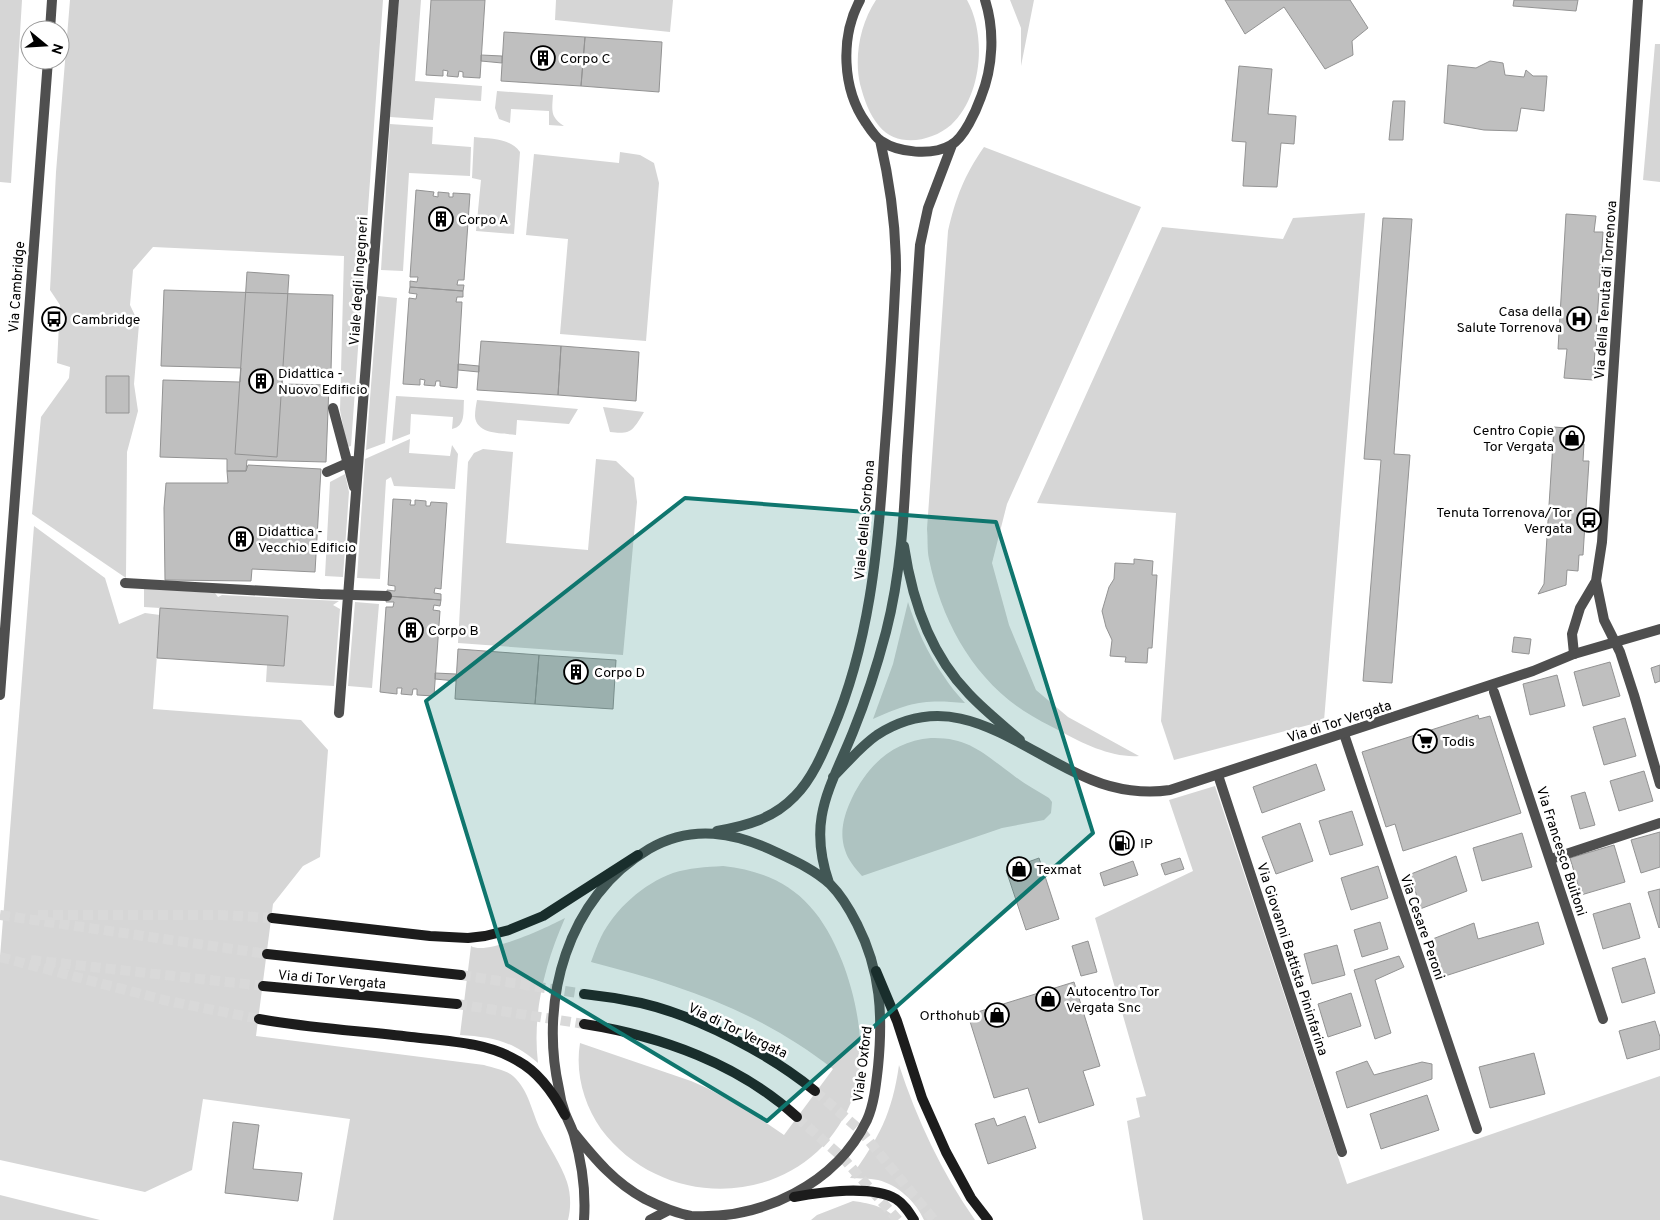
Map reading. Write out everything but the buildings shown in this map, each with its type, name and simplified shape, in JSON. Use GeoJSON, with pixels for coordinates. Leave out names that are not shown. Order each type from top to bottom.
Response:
{"type":"FeatureCollection","features":[{"type":"Feature","properties":{"kind":"main road"},"geometry":{"type":"LineString","coordinates":[[272,918],[430,936],[468,938],[485,936],[509,930],[544,916],[638,855]]}},
{"type":"Feature","properties":{"kind":"main road","name":"Via di Tor Vergata"},"geometry":{"type":"LineString","coordinates":[[267,954],[460,975]]}},
{"type":"Feature","properties":{"kind":"main road"},"geometry":{"type":"LineString","coordinates":[[876,971],[897,1021],[922,1098],[946,1152],[966,1189],[988,1220]]}},
{"type":"Feature","properties":{"kind":"main road","name":"Via di Tor Vergata"},"geometry":{"type":"LineString","coordinates":[[263,986],[457,1004]]}},
{"type":"Feature","properties":{"kind":"main road","name":"Via di Tor Vergata"},"geometry":{"type":"LineString","coordinates":[[584,994],[642,1003],[700,1024],[779,1064],[815,1091]]}},
{"type":"Feature","properties":{"kind":"main road"},"geometry":{"type":"LineString","coordinates":[[259,1019],[435,1040],[499,1051],[521,1062],[538,1076],[550,1089],[566,1115]]}},
{"type":"Feature","properties":{"kind":"main road"},"geometry":{"type":"LineString","coordinates":[[584,1024],[638,1035],[703,1057],[740,1076],[770,1095],[797,1116]]}},
{"type":"Feature","properties":{"kind":"main road"},"geometry":{"type":"LineString","coordinates":[[794,1197],[836,1192],[881,1194],[901,1202],[914,1220]]}},
{"type":"Feature","properties":{"kind":"street"},"geometry":{"type":"LineString","coordinates":[[51,20],[52,0]]}},
{"type":"Feature","properties":{"kind":"street","name":"Viale degli Ingegneri"},"geometry":{"type":"LineString","coordinates":[[339,713],[394,0]]}},
{"type":"Feature","properties":{"kind":"street"},"geometry":{"type":"LineString","coordinates":[[860,0],[852,16],[849,31],[847,68],[855,104],[861,116],[880,140],[894,147],[930,151],[952,145]]}},
{"type":"Feature","properties":{"kind":"street"},"geometry":{"type":"LineString","coordinates":[[829,883],[823,865],[819,836],[823,804],[853,732],[876,668],[891,609],[902,535],[920,244],[928,208],[952,145],[962,133],[978,106],[988,74],[991,36],[990,20],[985,0]]}},
{"type":"Feature","properties":{"kind":"street","name":"Via della Tenuta di Torrenova"},"geometry":{"type":"LineString","coordinates":[[1638,0],[1603,524],[1596,581],[1604,620],[1616,642],[1634,695],[1660,784]]}},
{"type":"Feature","properties":{"kind":"street","name":"Via Cambridge"},"geometry":{"type":"LineString","coordinates":[[0,695],[47,70]]}},
{"type":"Feature","properties":{"kind":"street","name":"Viale della Sorbona"},"geometry":{"type":"LineString","coordinates":[[712,832],[742,826],[766,818],[788,803],[801,789],[823,753],[832,732],[845,699],[858,654],[871,596],[878,538],[896,270],[896,241],[890,188],[880,140]]}},
{"type":"Feature","properties":{"kind":"street"},"geometry":{"type":"LineString","coordinates":[[333,408],[356,494]]}},
{"type":"Feature","properties":{"kind":"street"},"geometry":{"type":"LineString","coordinates":[[327,472],[358,458]]}},
{"type":"Feature","properties":{"kind":"street","name":"Via di Tor Vergata"},"geometry":{"type":"LineString","coordinates":[[902,535],[910,578],[917,602],[928,634],[943,660],[968,694],[1028,748]]}},
{"type":"Feature","properties":{"kind":"street","name":"Via della Tenuta di Torrenova"},"geometry":{"type":"LineString","coordinates":[[1574,654],[1572,634],[1576,619],[1580,608],[1596,581]]}},
{"type":"Feature","properties":{"kind":"street"},"geometry":{"type":"LineString","coordinates":[[125,582],[320,594],[387,596]]}},
{"type":"Feature","properties":{"kind":"street","name":"Via di Tor Vergata"},"geometry":{"type":"LineString","coordinates":[[833,777],[876,736],[905,722],[924,717],[953,716],[972,721],[1028,748],[1055,764],[1093,781],[1120,788],[1151,792],[1177,789],[1534,671],[1574,654],[1660,629]]}},
{"type":"Feature","properties":{"kind":"street","name":"Via Francesco Buitoni"},"geometry":{"type":"LineString","coordinates":[[1494,692],[1603,1018]]}},
{"type":"Feature","properties":{"kind":"street","name":"Via Cesare Peroni"},"geometry":{"type":"LineString","coordinates":[[1344,734],[1477,1129]]}},
{"type":"Feature","properties":{"kind":"street","name":"Via Giovanni Battista Pininfarina"},"geometry":{"type":"LineString","coordinates":[[1218,776],[1342,1152]]}},
{"type":"Feature","properties":{"kind":"street"},"geometry":{"type":"LineString","coordinates":[[1551,859],[1660,823]]}},
{"type":"Feature","properties":{"kind":"street","name":"Viale Oxford"},"geometry":{"type":"LineString","coordinates":[[566,1115],[555,1069],[553,1034],[554,998],[562,963],[576,929],[591,905],[607,883],[638,855],[677,836],[712,832],[773,850],[804,866],[829,883],[853,916],[870,951],[876,971],[881,1013],[881,1042],[876,1088],[868,1118],[860,1133],[834,1166],[794,1197],[762,1210],[746,1214],[710,1217],[689,1216],[669,1210]]}},
{"type":"Feature","properties":{"kind":"street"},"geometry":{"type":"LineString","coordinates":[[566,1115],[574,1133],[583,1183],[584,1220]]}},
{"type":"Feature","properties":{"kind":"street"},"geometry":{"type":"LineString","coordinates":[[574,1133],[600,1164],[620,1183],[669,1210]]}},
{"type":"Feature","properties":{"kind":"street"},"geometry":{"type":"LineString","coordinates":[[650,1220],[669,1210]]}},
{"type":"Feature","properties":{"kind":"highlighted area"},"geometry":{"type":"Polygon","coordinates":[[[685,498],[996,522],[1093,833],[767,1121],[507,965],[426,701],[685,498]]]}},
{"type":"Feature","properties":{"kind":"shaded area"},"geometry":{"type":"Polygon","coordinates":[[[0,0],[22,0],[11,183],[0,182],[0,0]]]}},
{"type":"Feature","properties":{"kind":"shaded area"},"geometry":{"type":"Polygon","coordinates":[[[70,0],[383,0],[351,446],[347,447],[340,410],[344,256],[153,247],[133,270],[130,305],[139,324],[134,384],[138,411],[127,452],[126,578],[32,514],[41,417],[69,378],[70,367],[57,363],[60,305],[50,290],[56,172],[64,70],[70,70],[70,20],[68,20],[70,0]]]}},
{"type":"Feature","properties":{"kind":"shaded area"},"geometry":{"type":"Polygon","coordinates":[[[399,0],[421,0],[415,81],[482,86],[481,101],[435,98],[433,120],[390,117],[399,0]]]}},
{"type":"Feature","properties":{"kind":"shaded area"},"geometry":{"type":"Polygon","coordinates":[[[556,0],[673,0],[670,32],[555,20],[556,0]]]}},
{"type":"Feature","properties":{"kind":"shaded area"},"geometry":{"type":"Polygon","coordinates":[[[876,0],[967,0],[977,31],[979,48],[975,82],[961,113],[943,131],[924,139],[904,140],[886,133],[872,116],[860,84],[858,52],[862,30],[870,9],[876,0]]]}},
{"type":"Feature","properties":{"kind":"shaded area"},"geometry":{"type":"Polygon","coordinates":[[[1010,0],[1034,0],[1021,66],[1021,28],[1010,0]]]}},
{"type":"Feature","properties":{"kind":"shaded area"},"geometry":{"type":"Polygon","coordinates":[[[1655,44],[1660,44],[1660,182],[1643,180],[1655,44]]]}},
{"type":"Feature","properties":{"kind":"shaded area"},"geometry":{"type":"Polygon","coordinates":[[[497,91],[553,95],[554,116],[564,126],[549,125],[549,111],[511,109],[510,123],[499,119],[495,108],[497,91]]]}},
{"type":"Feature","properties":{"kind":"shaded area"},"geometry":{"type":"Polygon","coordinates":[[[390,124],[433,127],[432,144],[471,147],[470,176],[409,173],[403,271],[381,270],[390,124]]]}},
{"type":"Feature","properties":{"kind":"shaded area"},"geometry":{"type":"Polygon","coordinates":[[[474,137],[506,142],[516,147],[520,152],[514,234],[476,231],[481,180],[472,178],[474,137]]]}},
{"type":"Feature","properties":{"kind":"shaded area"},"geometry":{"type":"Polygon","coordinates":[[[984,147],[1141,207],[1007,504],[992,563],[1009,625],[1036,690],[1068,717],[1139,756],[1119,755],[1088,745],[1024,711],[1005,697],[974,664],[961,645],[934,581],[928,556],[927,529],[948,231],[961,187],[984,147]]]}},
{"type":"Feature","properties":{"kind":"shaded area"},"geometry":{"type":"Polygon","coordinates":[[[620,152],[640,155],[654,163],[659,183],[646,341],[560,334],[568,239],[526,235],[534,154],[619,163],[620,152]]]}},
{"type":"Feature","properties":{"kind":"shaded area"},"geometry":{"type":"Polygon","coordinates":[[[1365,213],[1324,721],[1174,760],[1161,721],[1176,513],[1037,503],[1162,227],[1283,239],[1293,218],[1365,213]]]}},
{"type":"Feature","properties":{"kind":"shaded area"},"geometry":{"type":"Polygon","coordinates":[[[378,296],[397,298],[385,443],[366,450],[378,296]]]}},
{"type":"Feature","properties":{"kind":"shaded area"},"geometry":{"type":"Polygon","coordinates":[[[396,396],[464,400],[462,422],[452,429],[453,417],[411,414],[410,434],[392,441],[396,396]]]}},
{"type":"Feature","properties":{"kind":"shaded area"},"geometry":{"type":"Polygon","coordinates":[[[477,400],[578,409],[569,424],[517,420],[516,435],[491,432],[480,427],[475,416],[477,400]]]}},
{"type":"Feature","properties":{"kind":"shaded area"},"geometry":{"type":"Polygon","coordinates":[[[603,407],[644,412],[634,427],[628,432],[610,432],[603,407]]]}},
{"type":"Feature","properties":{"kind":"shaded area"},"geometry":{"type":"Polygon","coordinates":[[[410,439],[409,453],[450,456],[452,445],[458,454],[455,489],[394,486],[391,477],[386,480],[380,579],[357,578],[365,459],[410,439]]]}},
{"type":"Feature","properties":{"kind":"shaded area"},"geometry":{"type":"Polygon","coordinates":[[[483,449],[513,452],[506,543],[588,550],[596,459],[616,461],[634,478],[637,502],[623,655],[458,643],[468,462],[474,453],[483,449]]]}},
{"type":"Feature","properties":{"kind":"shaded area"},"geometry":{"type":"Polygon","coordinates":[[[345,474],[349,492],[343,577],[325,576],[330,482],[345,474]]]}},
{"type":"Feature","properties":{"kind":"shaded area"},"geometry":{"type":"Polygon","coordinates":[[[34,526],[105,578],[119,624],[145,613],[160,615],[153,709],[301,720],[328,750],[320,857],[303,866],[273,904],[256,1036],[484,1065],[510,1074],[523,1088],[541,1131],[564,1175],[570,1196],[568,1220],[333,1220],[350,1119],[203,1099],[192,1170],[145,1192],[0,1160],[0,957],[34,526]]]}},
{"type":"Feature","properties":{"kind":"shaded area"},"geometry":{"type":"Polygon","coordinates":[[[144,588],[215,593],[218,597],[222,595],[339,601],[333,605],[340,609],[334,686],[266,682],[267,665],[284,666],[287,616],[144,607],[144,588]]]}},
{"type":"Feature","properties":{"kind":"shaded area"},"geometry":{"type":"Polygon","coordinates":[[[355,602],[379,604],[372,688],[348,686],[355,602]]]}},
{"type":"Feature","properties":{"kind":"shaded area"},"geometry":{"type":"Polygon","coordinates":[[[908,602],[918,630],[932,658],[965,703],[939,701],[918,703],[873,719],[893,664],[908,602]]]}},
{"type":"Feature","properties":{"kind":"shaded area"},"geometry":{"type":"Polygon","coordinates":[[[931,738],[956,740],[975,748],[1021,781],[1049,798],[1052,802],[1051,813],[1044,820],[1002,828],[862,876],[846,854],[842,837],[847,811],[858,786],[874,765],[883,757],[905,744],[931,738]]]}},
{"type":"Feature","properties":{"kind":"shaded area"},"geometry":{"type":"Polygon","coordinates":[[[1215,786],[1347,1184],[1660,1076],[1660,1220],[1143,1220],[1127,1121],[1140,1117],[1136,1098],[1146,1096],[1095,918],[1193,871],[1169,800],[1215,786]]]}},
{"type":"Feature","properties":{"kind":"shaded area"},"geometry":{"type":"Polygon","coordinates":[[[723,866],[765,876],[798,894],[811,907],[823,923],[842,961],[856,1009],[860,1045],[858,1079],[854,1094],[835,1131],[808,1160],[775,1178],[739,1188],[701,1187],[664,1178],[630,1158],[601,1129],[595,1119],[582,1088],[579,1066],[580,1043],[707,1088],[749,1111],[784,1135],[833,1069],[777,1031],[718,1002],[656,980],[591,962],[600,940],[614,917],[622,907],[641,891],[673,873],[704,867],[723,866]]]}},
{"type":"Feature","properties":{"kind":"shaded area"},"geometry":{"type":"Polygon","coordinates":[[[565,918],[546,971],[542,989],[537,1026],[538,1063],[511,1045],[482,1037],[460,1035],[471,946],[479,948],[503,944],[565,918]]]}},
{"type":"Feature","properties":{"kind":"shaded area"},"geometry":{"type":"Polygon","coordinates":[[[899,1065],[931,1146],[975,1220],[924,1220],[921,1213],[905,1195],[885,1182],[850,1178],[883,1125],[892,1098],[899,1065]]]}},
{"type":"Feature","properties":{"kind":"shaded area"},"geometry":{"type":"Polygon","coordinates":[[[0,1195],[100,1220],[0,1220],[0,1195]]]}},
{"type":"Feature","properties":{"kind":"shaded area"},"geometry":{"type":"Polygon","coordinates":[[[853,1201],[878,1206],[898,1220],[811,1220],[817,1215],[853,1201]]]}},
{"type":"Feature","properties":{"kind":"tunnel"},"geometry":{"type":"LineString","coordinates":[[0,915],[267,954]]}},
{"type":"Feature","properties":{"kind":"tunnel"},"geometry":{"type":"LineString","coordinates":[[38,915],[220,915],[272,918]]}},
{"type":"Feature","properties":{"kind":"tunnel"},"geometry":{"type":"LineString","coordinates":[[0,957],[168,1001],[259,1019]]}},
{"type":"Feature","properties":{"kind":"tunnel"},"geometry":{"type":"LineString","coordinates":[[31,960],[263,986]]}},
{"type":"Feature","properties":{"kind":"tunnel"},"geometry":{"type":"LineString","coordinates":[[461,975],[584,994]]}},
{"type":"Feature","properties":{"kind":"tunnel"},"geometry":{"type":"LineString","coordinates":[[457,1004],[584,1024]]}},
{"type":"Feature","properties":{"kind":"tunnel"},"geometry":{"type":"LineString","coordinates":[[815,1091],[860,1130],[934,1220]]}},
{"type":"Feature","properties":{"kind":"tunnel"},"geometry":{"type":"LineString","coordinates":[[797,1117],[843,1158],[898,1220]]}},
{"type":"Feature","properties":{"kind":"place","name":"Corpo C"},"geometry":{"type":"Point","coordinates":[543,58]}},
{"type":"Feature","properties":{"kind":"place","name":"Corpo A"},"geometry":{"type":"Point","coordinates":[441,219]}},
{"type":"Feature","properties":{"kind":"place","name":"Cambridge"},"geometry":{"type":"Point","coordinates":[54,319]}},
{"type":"Feature","properties":{"kind":"place","name":"Casa della Salute Torrenova"},"geometry":{"type":"Point","coordinates":[1579,319]}},
{"type":"Feature","properties":{"kind":"place","name":"Didattica - Nuovo Edificio"},"geometry":{"type":"Point","coordinates":[261,381]}},
{"type":"Feature","properties":{"kind":"place","name":"Centro Copie Tor Vergata"},"geometry":{"type":"Point","coordinates":[1572,438]}},
{"type":"Feature","properties":{"kind":"place","name":"Tenuta Torrenova/Tor Vergata"},"geometry":{"type":"Point","coordinates":[1589,520]}},
{"type":"Feature","properties":{"kind":"place","name":"Didattica - Vecchio Edificio"},"geometry":{"type":"Point","coordinates":[241,539]}},
{"type":"Feature","properties":{"kind":"place","name":"Corpo B"},"geometry":{"type":"Point","coordinates":[411,630]}},
{"type":"Feature","properties":{"kind":"place","name":"Corpo D"},"geometry":{"type":"Point","coordinates":[576,672]}},
{"type":"Feature","properties":{"kind":"place","name":"Todis"},"geometry":{"type":"Point","coordinates":[1425,741]}},
{"type":"Feature","properties":{"kind":"place","name":"IP"},"geometry":{"type":"Point","coordinates":[1122,843]}},
{"type":"Feature","properties":{"kind":"place","name":"Texmat"},"geometry":{"type":"Point","coordinates":[1019,869]}},
{"type":"Feature","properties":{"kind":"place","name":"Autocentro Tor Vergata Snc"},"geometry":{"type":"Point","coordinates":[1048,999]}},
{"type":"Feature","properties":{"kind":"place","name":"Orthohub"},"geometry":{"type":"Point","coordinates":[997,1015]}}]}
